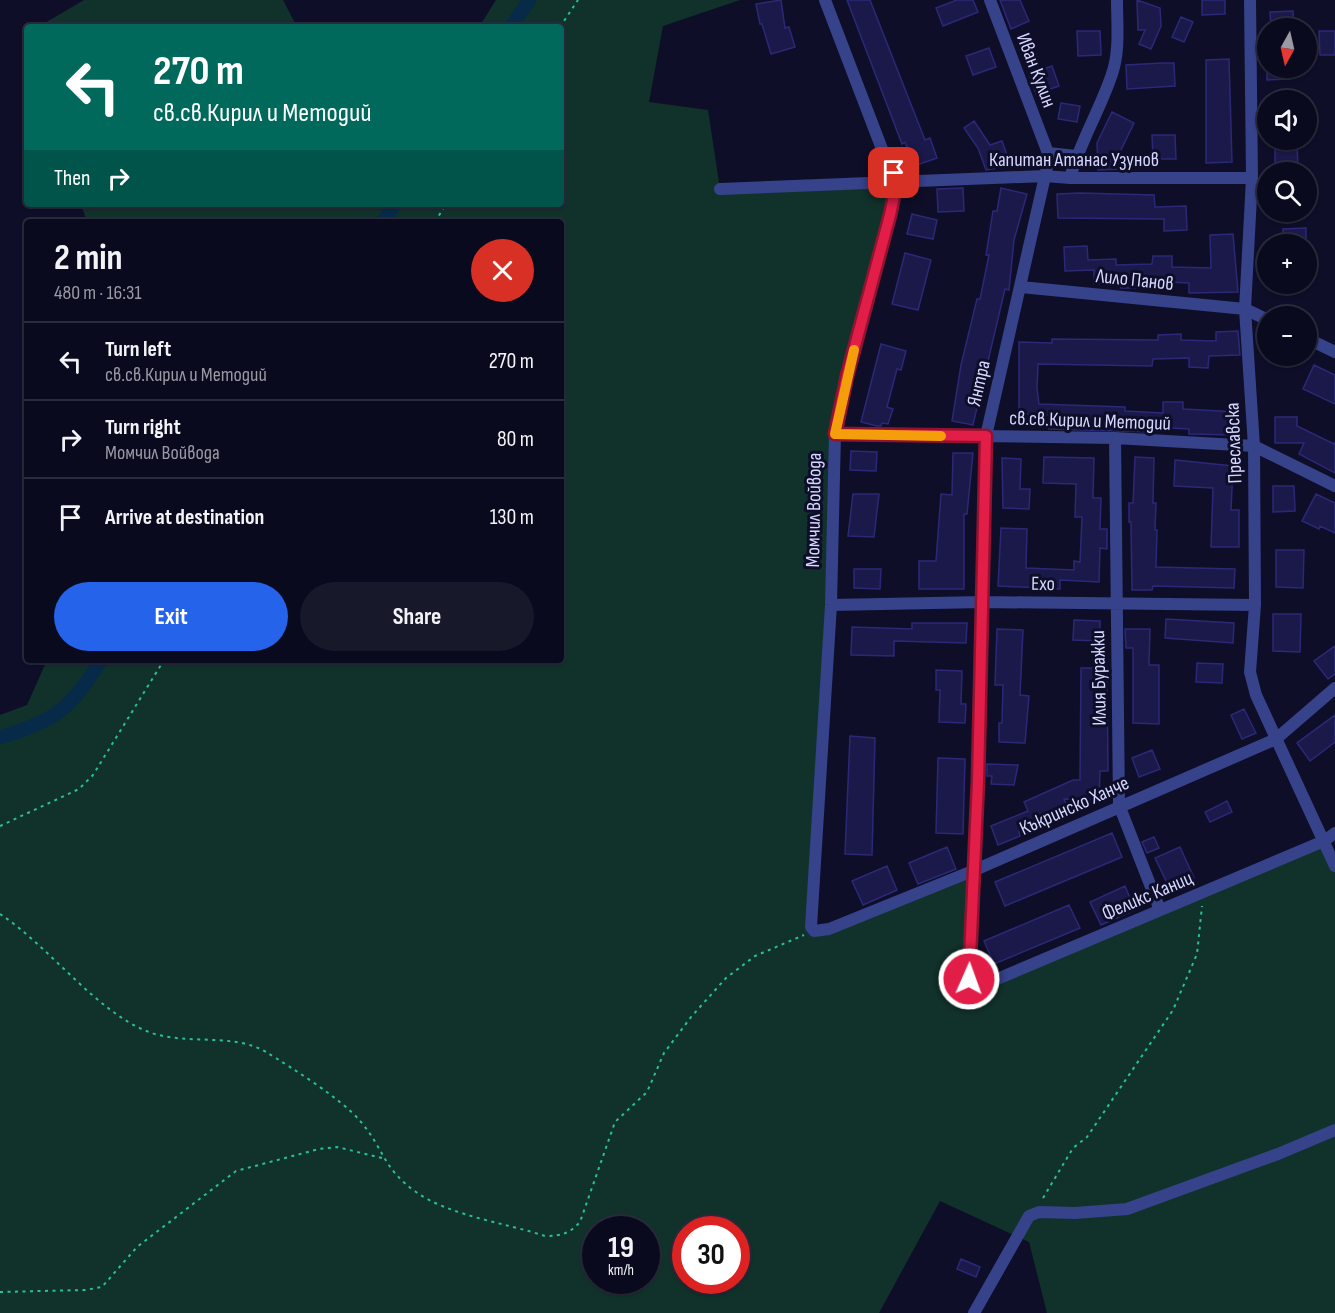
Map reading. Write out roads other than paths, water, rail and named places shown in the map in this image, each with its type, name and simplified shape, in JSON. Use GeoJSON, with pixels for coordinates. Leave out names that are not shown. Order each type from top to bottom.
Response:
{"type":"FeatureCollection","features":[{"type":"Feature","properties":{"kind":"street"},"geometry":{"type":"LineString","coordinates":[[825,0],[896,183]]}},
{"type":"Feature","properties":{"kind":"street","name":"Иван Кулин"},"geometry":{"type":"LineString","coordinates":[[990,0],[1048,153]]}},
{"type":"Feature","properties":{"kind":"street"},"geometry":{"type":"LineString","coordinates":[[1070,178],[1076,156],[1112,74],[1117,49],[1117,0]]}},
{"type":"Feature","properties":{"kind":"street","name":"Преславска"},"geometry":{"type":"LineString","coordinates":[[1250,0],[1252,178],[1245,309],[1254,446],[1255,605],[1250,672],[1256,695],[1335,866]]}},
{"type":"Feature","properties":{"kind":"street"},"geometry":{"type":"LineString","coordinates":[[1048,153],[1076,156]]}},
{"type":"Feature","properties":{"kind":"street","name":"Янтра"},"geometry":{"type":"LineString","coordinates":[[972,984],[968,970],[975,870],[984,602],[986,436],[1021,287],[1048,153]]}},
{"type":"Feature","properties":{"kind":"street","name":"Капитан Атанас Узунов"},"geometry":{"type":"LineString","coordinates":[[720,189],[1045,176],[1252,178]]}},
{"type":"Feature","properties":{"kind":"street","name":"Момчил Войвода"},"geometry":{"type":"LineString","coordinates":[[814,931],[811,921],[831,605],[835,434],[847,376],[890,215],[896,183]]}},
{"type":"Feature","properties":{"kind":"street","name":"Лило Панов"},"geometry":{"type":"LineString","coordinates":[[1021,287],[1245,309],[1257,315]]}},
{"type":"Feature","properties":{"kind":"street"},"geometry":{"type":"LineString","coordinates":[[1317,343],[1335,352]]}},
{"type":"Feature","properties":{"kind":"street","name":"св.св.Кирил и Методий"},"geometry":{"type":"LineString","coordinates":[[835,434],[1115,438],[1254,446],[1335,486]]}},
{"type":"Feature","properties":{"kind":"street","name":"Илия Буражки"},"geometry":{"type":"LineString","coordinates":[[1115,438],[1119,805],[1160,910]]}},
{"type":"Feature","properties":{"kind":"street","name":"Ехо"},"geometry":{"type":"LineString","coordinates":[[831,605],[984,602],[1255,605]]}},
{"type":"Feature","properties":{"kind":"street","name":"Къкринско Ханче"},"geometry":{"type":"LineString","coordinates":[[814,931],[829,929],[975,870],[1119,805],[1276,739],[1335,688]]}},
{"type":"Feature","properties":{"kind":"street","name":"Феликс Каниц"},"geometry":{"type":"LineString","coordinates":[[972,984],[990,982],[1324,841],[1335,833]]}},
{"type":"Feature","properties":{"kind":"street"},"geometry":{"type":"LineString","coordinates":[[974,1313],[1023,1224],[1034,1214],[1110,1212],[1127,1209],[1257,1162],[1335,1130]]}},
{"type":"Feature","properties":{"kind":"waterway"},"geometry":{"type":"LineString","coordinates":[[513,24],[529,0]]}},
{"type":"Feature","properties":{"kind":"waterway"},"geometry":{"type":"LineString","coordinates":[[385,219],[393,207]]}},
{"type":"Feature","properties":{"kind":"waterway"},"geometry":{"type":"LineString","coordinates":[[0,737],[35,725],[60,711],[80,690],[99,663]]}}]}
